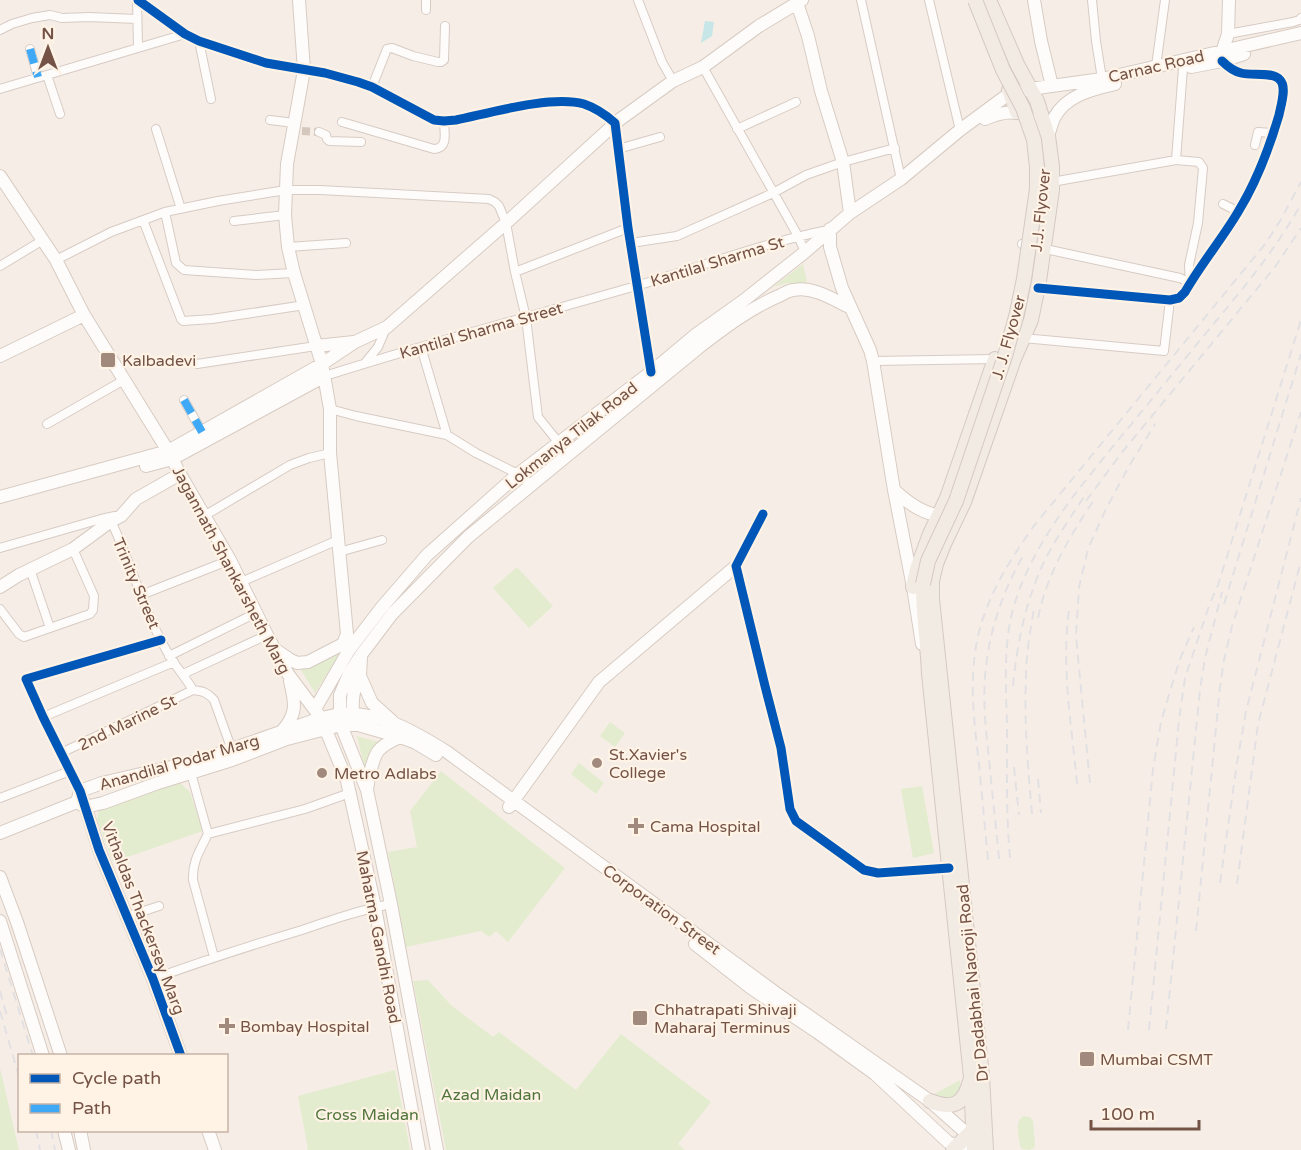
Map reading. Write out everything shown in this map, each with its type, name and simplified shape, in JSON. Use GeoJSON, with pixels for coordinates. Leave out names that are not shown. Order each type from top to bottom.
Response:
{"type":"FeatureCollection","features":[{"type":"Feature","properties":{"kind":"main road"},"geometry":{"type":"LineString","coordinates":[[273,648],[297,663],[308,662],[343,644],[347,634],[330,453],[330,409],[323,370],[294,273],[288,247],[285,215],[287,164],[296,128],[304,70],[299,0]]}},
{"type":"Feature","properties":{"kind":"main road"},"geometry":{"type":"LineString","coordinates":[[973,0],[1017,112]]}},
{"type":"Feature","properties":{"kind":"main road","name":"J. J. Flyover"},"geometry":{"type":"LineString","coordinates":[[934,674],[928,651],[918,585],[956,501],[1005,356],[1024,279],[1036,189],[1037,167],[1034,140],[1023,108],[973,0]]}},
{"type":"Feature","properties":{"kind":"main road","name":"J.J. Flyover"},"geometry":{"type":"LineString","coordinates":[[981,0],[1030,105],[1041,138],[1045,167],[1045,190],[1032,280],[1020,341]]}},
{"type":"Feature","properties":{"kind":"main road"},"geometry":{"type":"LineString","coordinates":[[934,674],[932,581],[936,564],[964,502],[1020,341],[1031,320],[1038,288],[1052,182],[1048,136],[1036,101],[989,0]]}},
{"type":"Feature","properties":{"kind":"main road"},"geometry":{"type":"LineString","coordinates":[[1034,0],[1052,86]]}},
{"type":"Feature","properties":{"kind":"main road"},"geometry":{"type":"LineString","coordinates":[[1222,56],[1228,34],[1229,0]]}},
{"type":"Feature","properties":{"kind":"main road"},"geometry":{"type":"LineString","coordinates":[[0,505],[170,455],[323,370],[356,342],[387,327],[506,223],[615,123],[673,81],[703,67],[798,1],[821,91],[843,162],[850,213]]}},
{"type":"Feature","properties":{"kind":"main road","name":"Carnac Road"},"geometry":{"type":"LineString","coordinates":[[1048,136],[1054,117],[1065,104],[1082,93],[1182,68],[1301,33]]}},
{"type":"Feature","properties":{"kind":"main road","name":"Carnac Road"},"geometry":{"type":"LineString","coordinates":[[1010,93],[1030,88],[1102,79],[1156,66],[1222,56],[1301,40]]}},
{"type":"Feature","properties":{"kind":"main road","name":"Lokmanya Tilak Road"},"geometry":{"type":"LineString","coordinates":[[320,718],[325,689],[357,640],[427,555],[518,474],[694,336],[736,307],[850,213],[901,179],[960,130],[1010,93]]}},
{"type":"Feature","properties":{"kind":"main road"},"geometry":{"type":"LineString","coordinates":[[960,130],[998,113],[1017,112],[1037,122],[1048,136]]}},
{"type":"Feature","properties":{"kind":"main road","name":"Jagannath Shankarsheth Marg"},"geometry":{"type":"LineString","coordinates":[[0,176],[56,260],[84,315],[170,455],[230,560],[273,648],[288,674],[320,718]]}},
{"type":"Feature","properties":{"kind":"main road"},"geometry":{"type":"LineString","coordinates":[[830,229],[830,247],[842,288],[873,361],[894,490],[918,585]]}},
{"type":"Feature","properties":{"kind":"main road","name":"Lokmanya Tilak Road"},"geometry":{"type":"LineString","coordinates":[[340,719],[340,695],[349,674],[392,614],[468,537],[698,348],[764,302],[793,290],[806,290],[824,295],[851,308]]}},
{"type":"Feature","properties":{"kind":"main road"},"geometry":{"type":"LineString","coordinates":[[0,356],[84,315]]}},
{"type":"Feature","properties":{"kind":"main road"},"geometry":{"type":"LineString","coordinates":[[316,346],[356,342]]}},
{"type":"Feature","properties":{"kind":"main road"},"geometry":{"type":"LineString","coordinates":[[918,585],[920,559],[947,498],[995,359]]}},
{"type":"Feature","properties":{"kind":"main road"},"geometry":{"type":"LineString","coordinates":[[0,497],[145,458],[170,455],[202,432],[323,370]]}},
{"type":"Feature","properties":{"kind":"main road"},"geometry":{"type":"LineString","coordinates":[[0,587],[19,575],[73,549],[116,518],[136,499],[180,474]]}},
{"type":"Feature","properties":{"kind":"main road"},"geometry":{"type":"LineString","coordinates":[[894,490],[906,502],[940,516],[952,514],[964,502]]}},
{"type":"Feature","properties":{"kind":"main road"},"geometry":{"type":"LineString","coordinates":[[511,804],[599,682],[736,566]]}},
{"type":"Feature","properties":{"kind":"main road"},"geometry":{"type":"LineString","coordinates":[[345,614],[361,655],[360,676],[354,688],[352,700],[353,714]]}},
{"type":"Feature","properties":{"kind":"main road"},"geometry":{"type":"LineString","coordinates":[[282,732],[290,722],[294,710],[294,696],[288,674]]}},
{"type":"Feature","properties":{"kind":"main road","name":"Dr Dadabhai Naoroji Road"},"geometry":{"type":"LineString","coordinates":[[934,674],[949,868],[970,1077],[971,1144]]}},
{"type":"Feature","properties":{"kind":"main road","name":"Dr Dadabhai Naoroji Road"},"geometry":{"type":"LineString","coordinates":[[934,674],[982,1076],[971,1144]]}},
{"type":"Feature","properties":{"kind":"main road"},"geometry":{"type":"LineString","coordinates":[[360,676],[372,703],[395,723]]}},
{"type":"Feature","properties":{"kind":"main road","name":"Corporation Street"},"geometry":{"type":"LineString","coordinates":[[340,719],[353,714],[395,723],[447,752],[511,804],[874,1074],[948,1142],[971,1144]]}},
{"type":"Feature","properties":{"kind":"main road","name":"Corporation Street"},"geometry":{"type":"LineString","coordinates":[[320,718],[340,719],[416,743],[511,804]]}},
{"type":"Feature","properties":{"kind":"main road","name":"Anandilal Podar Marg"},"geometry":{"type":"LineString","coordinates":[[81,800],[103,803],[191,773],[282,732],[320,718]]}},
{"type":"Feature","properties":{"kind":"main road","name":"Anandilal Podar Marg"},"geometry":{"type":"LineString","coordinates":[[0,833],[81,800],[102,783],[233,754],[287,739],[320,718]]}},
{"type":"Feature","properties":{"kind":"main road","name":"Mahatma Gandhi Road"},"geometry":{"type":"LineString","coordinates":[[320,718],[340,763],[350,793],[375,907],[419,1150]]}},
{"type":"Feature","properties":{"kind":"main road"},"geometry":{"type":"LineString","coordinates":[[340,719],[367,790],[437,1150]]}},
{"type":"Feature","properties":{"kind":"main road"},"geometry":{"type":"LineString","coordinates":[[367,790],[367,782],[377,751],[400,737]]}},
{"type":"Feature","properties":{"kind":"main road","name":"Vithaldas Thackersey Marg"},"geometry":{"type":"LineString","coordinates":[[81,800],[99,850],[153,979],[180,1054]]}},
{"type":"Feature","properties":{"kind":"main road"},"geometry":{"type":"LineString","coordinates":[[0,877],[60,1054]]}},
{"type":"Feature","properties":{"kind":"main road"},"geometry":{"type":"LineString","coordinates":[[0,921],[42,1054]]}},
{"type":"Feature","properties":{"kind":"main road","name":"Corporation Street"},"geometry":{"type":"LineString","coordinates":[[754,984],[930,1101],[971,1144]]}},
{"type":"Feature","properties":{"kind":"main road"},"geometry":{"type":"LineString","coordinates":[[930,1101],[946,1107],[955,1104],[966,1092],[970,1077]]}},
{"type":"Feature","properties":{"kind":"main road"},"geometry":{"type":"LineString","coordinates":[[64,1132],[69,1150]]}},
{"type":"Feature","properties":{"kind":"main road"},"geometry":{"type":"LineString","coordinates":[[80,1132],[84,1150]]}},
{"type":"Feature","properties":{"kind":"main road"},"geometry":{"type":"LineString","coordinates":[[208,1132],[215,1150]]}},
{"type":"Feature","properties":{"kind":"street"},"geometry":{"type":"LineString","coordinates":[[137,0],[138,47]]}},
{"type":"Feature","properties":{"kind":"street"},"geometry":{"type":"LineString","coordinates":[[137,0],[185,34],[199,41],[266,63],[325,73],[372,87],[434,120],[444,121],[534,104],[564,101],[584,104],[605,114],[615,123],[628,228],[651,372]]}},
{"type":"Feature","properties":{"kind":"street"},"geometry":{"type":"LineString","coordinates":[[638,0],[662,62],[673,81]]}},
{"type":"Feature","properties":{"kind":"street"},"geometry":{"type":"LineString","coordinates":[[861,0],[901,179]]}},
{"type":"Feature","properties":{"kind":"street"},"geometry":{"type":"LineString","coordinates":[[929,0],[960,130]]}},
{"type":"Feature","properties":{"kind":"street"},"geometry":{"type":"LineString","coordinates":[[1092,0],[1102,79]]}},
{"type":"Feature","properties":{"kind":"street"},"geometry":{"type":"LineString","coordinates":[[1156,66],[1165,0]]}},
{"type":"Feature","properties":{"kind":"street"},"geometry":{"type":"LineString","coordinates":[[0,30],[32,18],[50,15],[62,18],[137,19]]}},
{"type":"Feature","properties":{"kind":"street"},"geometry":{"type":"LineString","coordinates":[[1228,34],[1293,22],[1301,18]]}},
{"type":"Feature","properties":{"kind":"street"},"geometry":{"type":"LineString","coordinates":[[372,87],[387,49],[392,48],[438,62],[444,60],[445,26]]}},
{"type":"Feature","properties":{"kind":"street"},"geometry":{"type":"LineString","coordinates":[[0,89],[185,34]]}},
{"type":"Feature","properties":{"kind":"street"},"geometry":{"type":"LineString","coordinates":[[199,41],[211,99]]}},
{"type":"Feature","properties":{"kind":"street"},"geometry":{"type":"LineString","coordinates":[[30,49],[38,78]]}},
{"type":"Feature","properties":{"kind":"street"},"geometry":{"type":"LineString","coordinates":[[1038,288],[1170,300],[1179,298],[1238,212],[1261,168],[1274,134],[1281,105],[1284,85],[1276,76],[1242,74],[1232,70],[1222,56]]}},
{"type":"Feature","properties":{"kind":"street"},"geometry":{"type":"LineString","coordinates":[[703,67],[805,252]]}},
{"type":"Feature","properties":{"kind":"street"},"geometry":{"type":"LineString","coordinates":[[1176,160],[1182,68]]}},
{"type":"Feature","properties":{"kind":"street"},"geometry":{"type":"LineString","coordinates":[[47,75],[60,114]]}},
{"type":"Feature","properties":{"kind":"street"},"geometry":{"type":"LineString","coordinates":[[737,129],[796,102]]}},
{"type":"Feature","properties":{"kind":"street"},"geometry":{"type":"LineString","coordinates":[[270,120],[296,128]]}},
{"type":"Feature","properties":{"kind":"street"},"geometry":{"type":"LineString","coordinates":[[342,122],[438,149],[444,143],[444,121]]}},
{"type":"Feature","properties":{"kind":"street"},"geometry":{"type":"LineString","coordinates":[[156,129],[181,209]]}},
{"type":"Feature","properties":{"kind":"street"},"geometry":{"type":"LineString","coordinates":[[319,132],[326,135],[329,141],[361,142]]}},
{"type":"Feature","properties":{"kind":"street"},"geometry":{"type":"LineString","coordinates":[[1255,145],[1258,132],[1274,134]]}},
{"type":"Feature","properties":{"kind":"street"},"geometry":{"type":"LineString","coordinates":[[618,149],[660,137]]}},
{"type":"Feature","properties":{"kind":"street"},"geometry":{"type":"LineString","coordinates":[[631,243],[677,236],[773,193],[806,175],[895,148]]}},
{"type":"Feature","properties":{"kind":"street"},"geometry":{"type":"LineString","coordinates":[[1052,182],[1176,160],[1199,162],[1203,168],[1198,223],[1189,265],[1190,283]]}},
{"type":"Feature","properties":{"kind":"street"},"geometry":{"type":"LineString","coordinates":[[56,260],[111,232],[165,212],[286,190],[484,198],[495,202],[506,223],[526,318],[538,417],[559,443]]}},
{"type":"Feature","properties":{"kind":"street"},"geometry":{"type":"LineString","coordinates":[[1223,204],[1238,212]]}},
{"type":"Feature","properties":{"kind":"street"},"geometry":{"type":"LineString","coordinates":[[165,212],[177,263],[184,270],[256,275],[294,273]]}},
{"type":"Feature","properties":{"kind":"street"},"geometry":{"type":"LineString","coordinates":[[234,220],[285,215]]}},
{"type":"Feature","properties":{"kind":"street"},"geometry":{"type":"LineString","coordinates":[[143,220],[183,321],[305,305]]}},
{"type":"Feature","properties":{"kind":"street"},"geometry":{"type":"LineString","coordinates":[[515,272],[628,228]]}},
{"type":"Feature","properties":{"kind":"street","name":"Kantilal Sharma St"},"geometry":{"type":"LineString","coordinates":[[637,285],[798,236],[830,229]]}},
{"type":"Feature","properties":{"kind":"street"},"geometry":{"type":"LineString","coordinates":[[0,266],[43,240]]}},
{"type":"Feature","properties":{"kind":"street"},"geometry":{"type":"LineString","coordinates":[[288,247],[346,243]]}},
{"type":"Feature","properties":{"kind":"street"},"geometry":{"type":"LineString","coordinates":[[1022,244],[1180,278],[1190,283]]}},
{"type":"Feature","properties":{"kind":"street","name":"Kantilal Sharma Street"},"geometry":{"type":"LineString","coordinates":[[323,370],[364,364],[637,285]]}},
{"type":"Feature","properties":{"kind":"street"},"geometry":{"type":"LineString","coordinates":[[1020,341],[1164,351],[1170,300]]}},
{"type":"Feature","properties":{"kind":"street"},"geometry":{"type":"LineString","coordinates":[[364,364],[378,347],[387,327]]}},
{"type":"Feature","properties":{"kind":"street"},"geometry":{"type":"LineString","coordinates":[[197,364],[316,346]]}},
{"type":"Feature","properties":{"kind":"street"},"geometry":{"type":"LineString","coordinates":[[421,347],[447,435]]}},
{"type":"Feature","properties":{"kind":"street"},"geometry":{"type":"LineString","coordinates":[[873,361],[995,359]]}},
{"type":"Feature","properties":{"kind":"street"},"geometry":{"type":"LineString","coordinates":[[47,424],[124,380]]}},
{"type":"Feature","properties":{"kind":"street"},"geometry":{"type":"LineString","coordinates":[[184,400],[202,432]]}},
{"type":"Feature","properties":{"kind":"street"},"geometry":{"type":"LineString","coordinates":[[330,409],[447,435],[532,484]]}},
{"type":"Feature","properties":{"kind":"street"},"geometry":{"type":"LineString","coordinates":[[204,516],[290,465],[330,453]]}},
{"type":"Feature","properties":{"kind":"street"},"geometry":{"type":"LineString","coordinates":[[763,514],[736,566],[781,748],[790,809],[796,821],[864,870],[878,873],[949,868]]}},
{"type":"Feature","properties":{"kind":"street"},"geometry":{"type":"LineString","coordinates":[[0,548],[101,519],[116,518]]}},
{"type":"Feature","properties":{"kind":"street","name":"Trinity Street"},"geometry":{"type":"LineString","coordinates":[[116,518],[141,595],[161,640],[171,659],[193,690]]}},
{"type":"Feature","properties":{"kind":"street"},"geometry":{"type":"LineString","coordinates":[[241,582],[339,546],[382,540]]}},
{"type":"Feature","properties":{"kind":"street"},"geometry":{"type":"LineString","coordinates":[[0,609],[19,634],[24,637],[90,614],[93,610],[94,596],[73,549]]}},
{"type":"Feature","properties":{"kind":"street"},"geometry":{"type":"LineString","coordinates":[[141,595],[230,560]]}},
{"type":"Feature","properties":{"kind":"street"},"geometry":{"type":"LineString","coordinates":[[30,570],[50,628]]}},
{"type":"Feature","properties":{"kind":"street"},"geometry":{"type":"LineString","coordinates":[[43,717],[171,659],[256,613]]}},
{"type":"Feature","properties":{"kind":"street"},"geometry":{"type":"LineString","coordinates":[[183,674],[267,635]]}},
{"type":"Feature","properties":{"kind":"street"},"geometry":{"type":"LineString","coordinates":[[81,800],[70,771],[26,679],[161,640]]}},
{"type":"Feature","properties":{"kind":"street"},"geometry":{"type":"LineString","coordinates":[[193,690],[203,691],[214,700],[233,754]]}},
{"type":"Feature","properties":{"kind":"street","name":"2nd Marine St"},"geometry":{"type":"LineString","coordinates":[[61,753],[193,690]]}},
{"type":"Feature","properties":{"kind":"street"},"geometry":{"type":"LineString","coordinates":[[0,798],[70,771]]}},
{"type":"Feature","properties":{"kind":"street"},"geometry":{"type":"LineString","coordinates":[[191,773],[208,834],[194,864],[193,880],[213,957]]}},
{"type":"Feature","properties":{"kind":"street"},"geometry":{"type":"LineString","coordinates":[[208,834],[305,809],[350,793]]}},
{"type":"Feature","properties":{"kind":"street"},"geometry":{"type":"LineString","coordinates":[[153,979],[213,957],[391,904]]}},
{"type":"Feature","properties":{"kind":"street"},"geometry":{"type":"LineString","coordinates":[[126,916],[159,906]]}},
{"type":"Feature","properties":{"kind":"green space"},"geometry":{"type":"Polygon","coordinates":[[[803,264],[808,287],[787,283],[773,287],[803,264]]]}},
{"type":"Feature","properties":{"kind":"green space"},"geometry":{"type":"Polygon","coordinates":[[[517,567],[553,606],[529,628],[493,588],[517,567]]]}},
{"type":"Feature","properties":{"kind":"green space"},"geometry":{"type":"Polygon","coordinates":[[[344,647],[315,693],[298,665],[344,647]]]}},
{"type":"Feature","properties":{"kind":"green space"},"geometry":{"type":"Polygon","coordinates":[[[610,722],[625,733],[615,747],[600,736],[610,722]]]}},
{"type":"Feature","properties":{"kind":"green space"},"geometry":{"type":"Polygon","coordinates":[[[357,736],[378,742],[364,766],[357,736]]]}},
{"type":"Feature","properties":{"kind":"green space"},"geometry":{"type":"Polygon","coordinates":[[[579,763],[604,783],[596,794],[571,774],[579,763]]]}},
{"type":"Feature","properties":{"kind":"green space"},"geometry":{"type":"Polygon","coordinates":[[[441,771],[565,868],[508,942],[496,931],[489,937],[481,931],[406,947],[388,852],[417,847],[410,811],[441,771]]]}},
{"type":"Feature","properties":{"kind":"green space"},"geometry":{"type":"Polygon","coordinates":[[[179,782],[190,792],[203,831],[113,862],[97,820],[99,808],[179,782]]]}},
{"type":"Feature","properties":{"kind":"green space"},"geometry":{"type":"Polygon","coordinates":[[[922,786],[934,853],[913,858],[901,789],[922,786]]]}},
{"type":"Feature","properties":{"kind":"green space","name":"Azad Maidan"},"geometry":{"type":"Polygon","coordinates":[[[428,980],[451,1005],[493,1037],[499,1032],[576,1090],[621,1034],[711,1102],[678,1144],[685,1150],[446,1150],[413,981],[428,980]]]}},
{"type":"Feature","properties":{"kind":"green space"},"geometry":{"type":"Polygon","coordinates":[[[0,1068],[19,1150],[0,1150],[0,1068]]]}},
{"type":"Feature","properties":{"kind":"green space","name":"Cross Maidan"},"geometry":{"type":"Polygon","coordinates":[[[395,1070],[410,1150],[307,1150],[298,1096],[395,1070]]]}},
{"type":"Feature","properties":{"kind":"green space"},"geometry":{"type":"Polygon","coordinates":[[[960,1080],[961,1090],[954,1100],[940,1100],[933,1095],[960,1080]]]}},
{"type":"Feature","properties":{"kind":"green space"},"geometry":{"type":"Polygon","coordinates":[[[1023,1116],[1030,1117],[1033,1121],[1035,1145],[1030,1150],[1022,1149],[1020,1146],[1018,1126],[1023,1116]]]}},
{"type":"Feature","properties":{"kind":"water"},"geometry":{"type":"Polygon","coordinates":[[[705,21],[714,22],[712,36],[701,43],[705,21]]]}},
{"type":"Feature","properties":{"kind":"tunnel"},"geometry":{"type":"LineString","coordinates":[[302,131],[319,132]]}},
{"type":"Feature","properties":{"kind":"railway"},"geometry":{"type":"LineString","coordinates":[[988,860],[973,682],[979,632],[994,590],[1033,527],[1266,243],[1301,182]]}},
{"type":"Feature","properties":{"kind":"railway"},"geometry":{"type":"LineString","coordinates":[[1010,858],[1006,653],[1013,609],[1021,586],[1042,542],[1069,502],[1250,279],[1272,250],[1301,204]]}},
{"type":"Feature","properties":{"kind":"railway"},"geometry":{"type":"LineString","coordinates":[[1086,501],[1123,451],[1275,267],[1301,228]]}},
{"type":"Feature","properties":{"kind":"railway"},"geometry":{"type":"LineString","coordinates":[[1149,1030],[1185,678],[1218,585],[1301,320]]}},
{"type":"Feature","properties":{"kind":"railway"},"geometry":{"type":"LineString","coordinates":[[1224,604],[1301,354]]}},
{"type":"Feature","properties":{"kind":"railway"},"geometry":{"type":"LineString","coordinates":[[1196,931],[1224,660],[1232,626],[1301,412]]}},
{"type":"Feature","properties":{"kind":"railway"},"geometry":{"type":"LineString","coordinates":[[1090,783],[1076,636],[1079,587],[1088,549],[1105,511],[1155,424]]}},
{"type":"Feature","properties":{"kind":"railway"},"geometry":{"type":"LineString","coordinates":[[1013,686],[1023,622],[1038,575],[1055,542],[1087,492]]}},
{"type":"Feature","properties":{"kind":"railway"},"geometry":{"type":"LineString","coordinates":[[1038,618],[1047,585],[1054,570],[1069,540],[1096,497]]}},
{"type":"Feature","properties":{"kind":"railway"},"geometry":{"type":"LineString","coordinates":[[1220,883],[1246,711],[1301,498]]}},
{"type":"Feature","properties":{"kind":"railway"},"geometry":{"type":"LineString","coordinates":[[999,859],[986,728],[985,677],[989,645],[997,614],[1023,556]]}},
{"type":"Feature","properties":{"kind":"railway"},"geometry":{"type":"LineString","coordinates":[[1237,884],[1258,724],[1301,561]]}},
{"type":"Feature","properties":{"kind":"railway"},"geometry":{"type":"LineString","coordinates":[[1166,1029],[1200,690],[1205,658],[1222,592]]}},
{"type":"Feature","properties":{"kind":"railway"},"geometry":{"type":"LineString","coordinates":[[1032,814],[1027,746],[1026,669],[1034,609]]}},
{"type":"Feature","properties":{"kind":"railway"},"geometry":{"type":"LineString","coordinates":[[1069,611],[1067,676],[1077,784]]}},
{"type":"Feature","properties":{"kind":"railway"},"geometry":{"type":"LineString","coordinates":[[1128,1030],[1153,769],[1161,722],[1180,659],[1194,627]]}},
{"type":"Feature","properties":{"kind":"railway"},"geometry":{"type":"LineString","coordinates":[[1014,767],[1019,815]]}},
{"type":"Feature","properties":{"kind":"railway"},"geometry":{"type":"LineString","coordinates":[[1038,779],[1041,813]]}},
{"type":"Feature","properties":{"kind":"railway"},"geometry":{"type":"LineString","coordinates":[[0,949],[32,1054]]}},
{"type":"Feature","properties":{"kind":"railway"},"geometry":{"type":"LineString","coordinates":[[0,991],[8,1020]]}},
{"type":"Feature","properties":{"kind":"railway"},"geometry":{"type":"LineString","coordinates":[[0,1011],[18,1073]]}},
{"type":"Feature","properties":{"kind":"railway"},"geometry":{"type":"LineString","coordinates":[[36,1132],[40,1150]]}},
{"type":"Feature","properties":{"kind":"railway"},"geometry":{"type":"LineString","coordinates":[[51,1132],[55,1150]]}},
{"type":"Feature","properties":{"kind":"marked path"},"geometry":{"type":"LineString","coordinates":[[30,49],[38,77]]}},
{"type":"Feature","properties":{"kind":"marked path"},"geometry":{"type":"LineString","coordinates":[[184,400],[202,432]]}},
{"type":"Feature","properties":{"kind":"cycle path"},"geometry":{"type":"LineString","coordinates":[[138,0],[185,34],[199,41],[266,63],[325,73],[358,82],[434,120],[456,120],[520,106],[555,102],[584,104],[604,115],[615,123],[628,228],[651,372]]}},
{"type":"Feature","properties":{"kind":"cycle path"},"geometry":{"type":"LineString","coordinates":[[1038,288],[1170,300],[1179,298],[1185,292],[1232,222],[1251,189],[1271,140],[1283,96],[1282,83],[1277,77],[1238,72],[1222,61]]}},
{"type":"Feature","properties":{"kind":"cycle path"},"geometry":{"type":"LineString","coordinates":[[763,514],[736,566],[781,748],[790,809],[796,821],[864,870],[878,873],[949,868]]}},
{"type":"Feature","properties":{"kind":"cycle path"},"geometry":{"type":"LineString","coordinates":[[161,640],[26,679],[80,791],[99,850],[153,979],[180,1054]]}},
{"type":"Feature","properties":{"kind":"place","name":"Kalbadevi"},"geometry":{"type":"Point","coordinates":[108,360]}},
{"type":"Feature","properties":{"kind":"place","name":"St.Xavier's College"},"geometry":{"type":"Point","coordinates":[597,763]}},
{"type":"Feature","properties":{"kind":"place","name":"Metro Adlabs"},"geometry":{"type":"Point","coordinates":[322,773]}},
{"type":"Feature","properties":{"kind":"place","name":"Cama Hospital"},"geometry":{"type":"Point","coordinates":[636,826]}},
{"type":"Feature","properties":{"kind":"place","name":"Chhatrapati Shivaji Maharaj Terminus"},"geometry":{"type":"Point","coordinates":[640,1018]}},
{"type":"Feature","properties":{"kind":"place","name":"Bombay Hospital"},"geometry":{"type":"Point","coordinates":[227,1026]}},
{"type":"Feature","properties":{"kind":"place","name":"Mumbai CSMT"},"geometry":{"type":"Point","coordinates":[1087,1059]}}]}
